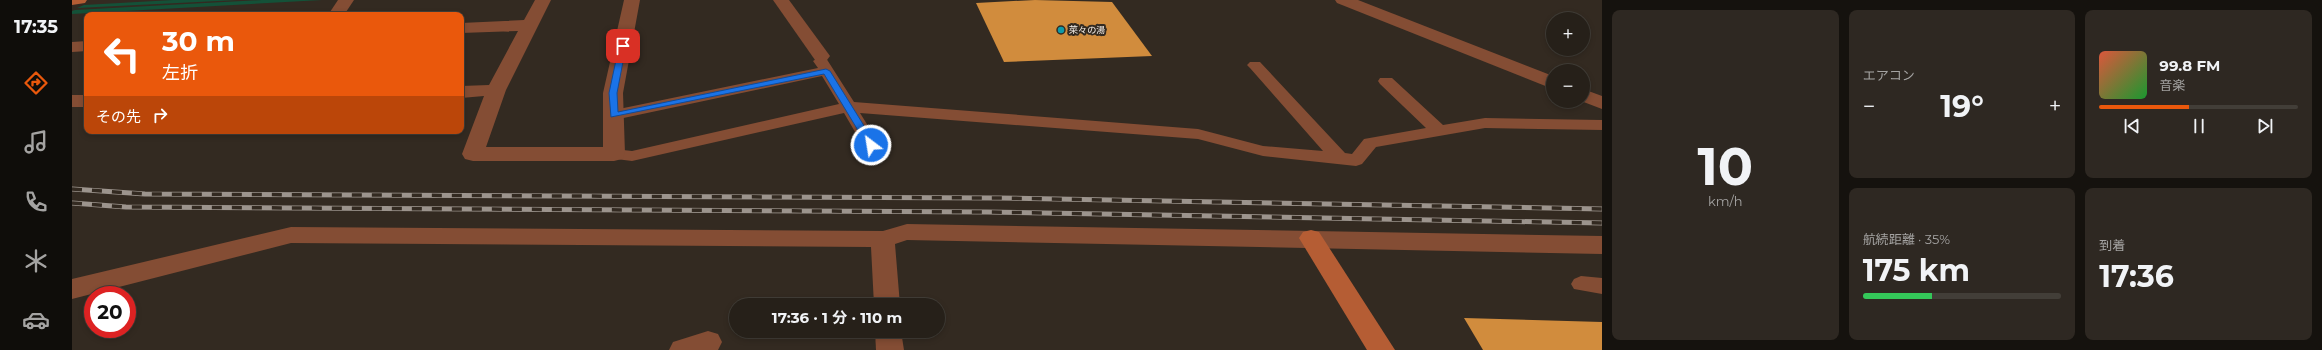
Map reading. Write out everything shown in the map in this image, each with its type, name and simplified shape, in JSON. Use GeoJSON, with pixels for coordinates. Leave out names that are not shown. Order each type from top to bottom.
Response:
{"type":"FeatureCollection","features":[{"type":"Feature","properties":{"kind":"street"},"geometry":{"type":"LineString","coordinates":[[72,0],[79,0]]}},
{"type":"Feature","properties":{"kind":"street"},"geometry":{"type":"LineString","coordinates":[[338,12],[346,0]]}},
{"type":"Feature","properties":{"kind":"street"},"geometry":{"type":"LineString","coordinates":[[543,0],[496,90],[473,154],[614,154],[613,93],[632,0]]}},
{"type":"Feature","properties":{"kind":"street"},"geometry":{"type":"LineString","coordinates":[[781,0],[823,64]]}},
{"type":"Feature","properties":{"kind":"street"},"geometry":{"type":"LineString","coordinates":[[1344,0],[1546,81]]}},
{"type":"Feature","properties":{"kind":"street"},"geometry":{"type":"LineString","coordinates":[[464,28],[529,25]]}},
{"type":"Feature","properties":{"kind":"street"},"geometry":{"type":"LineString","coordinates":[[72,47],[84,46]]}},
{"type":"Feature","properties":{"kind":"street"},"geometry":{"type":"LineString","coordinates":[[464,92],[496,90]]}},
{"type":"Feature","properties":{"kind":"street"},"geometry":{"type":"LineString","coordinates":[[1590,98],[1602,103]]}},
{"type":"Feature","properties":{"kind":"street"},"geometry":{"type":"LineString","coordinates":[[72,101],[84,101]]}},
{"type":"Feature","properties":{"kind":"street"},"geometry":{"type":"LineString","coordinates":[[72,289],[292,235],[883,239],[907,232],[1311,238],[1602,245]]}},
{"type":"Feature","properties":{"kind":"street"},"geometry":{"type":"LineString","coordinates":[[1311,238],[1381,350]]}},
{"type":"Feature","properties":{"kind":"street"},"geometry":{"type":"LineString","coordinates":[[883,239],[887,298]]}},
{"type":"Feature","properties":{"kind":"street"},"geometry":{"type":"LineString","coordinates":[[889,338],[890,350]]}},
{"type":"Feature","properties":{"kind":"lane"},"geometry":{"type":"LineString","coordinates":[[614,115],[823,64],[871,145]]}},
{"type":"Feature","properties":{"kind":"lane"},"geometry":{"type":"LineString","coordinates":[[1255,65],[1338,158]]}},
{"type":"Feature","properties":{"kind":"lane"},"geometry":{"type":"LineString","coordinates":[[1386,81],[1439,131]]}},
{"type":"Feature","properties":{"kind":"lane"},"geometry":{"type":"LineString","coordinates":[[614,154],[632,156],[848,107],[1198,134],[1263,151],[1356,160],[1370,143],[1485,123],[1602,125]]}},
{"type":"Feature","properties":{"kind":"lane"},"geometry":{"type":"LineString","coordinates":[[1581,284],[1602,286]]}},
{"type":"Feature","properties":{"kind":"green space"},"geometry":{"type":"Polygon","coordinates":[[[173,0],[238,0],[77,8],[84,5],[173,0]]]}},
{"type":"Feature","properties":{"kind":"green space"},"geometry":{"type":"Polygon","coordinates":[[[262,0],[322,0],[84,12],[84,13],[72,14],[72,11],[262,0]]]}},
{"type":"Feature","properties":{"kind":"building","name":"菜々の湯"},"geometry":{"type":"Polygon","coordinates":[[[1035,0],[1112,2],[1152,56],[1004,62],[976,3],[1035,0]]]}},
{"type":"Feature","properties":{"kind":"building"},"geometry":{"type":"Polygon","coordinates":[[[1464,318],[1602,322],[1602,350],[1483,350],[1464,318]]]}},
{"type":"Feature","properties":{"kind":"railway"},"geometry":{"type":"LineString","coordinates":[[72,189],[145,194],[998,198],[1602,209]]}},
{"type":"Feature","properties":{"kind":"railway"},"geometry":{"type":"LineString","coordinates":[[72,203],[126,207],[987,212],[1602,223]]}},
{"type":"Feature","properties":{"kind":"place","name":"菜々の湯"},"geometry":{"type":"Point","coordinates":[1061,30]}},
{"type":"Feature","properties":{"kind":"route"},"geometry":{"type":"LineString","coordinates":[[623,46],[613,93],[614,115],[826,71],[871,145]]}}]}
